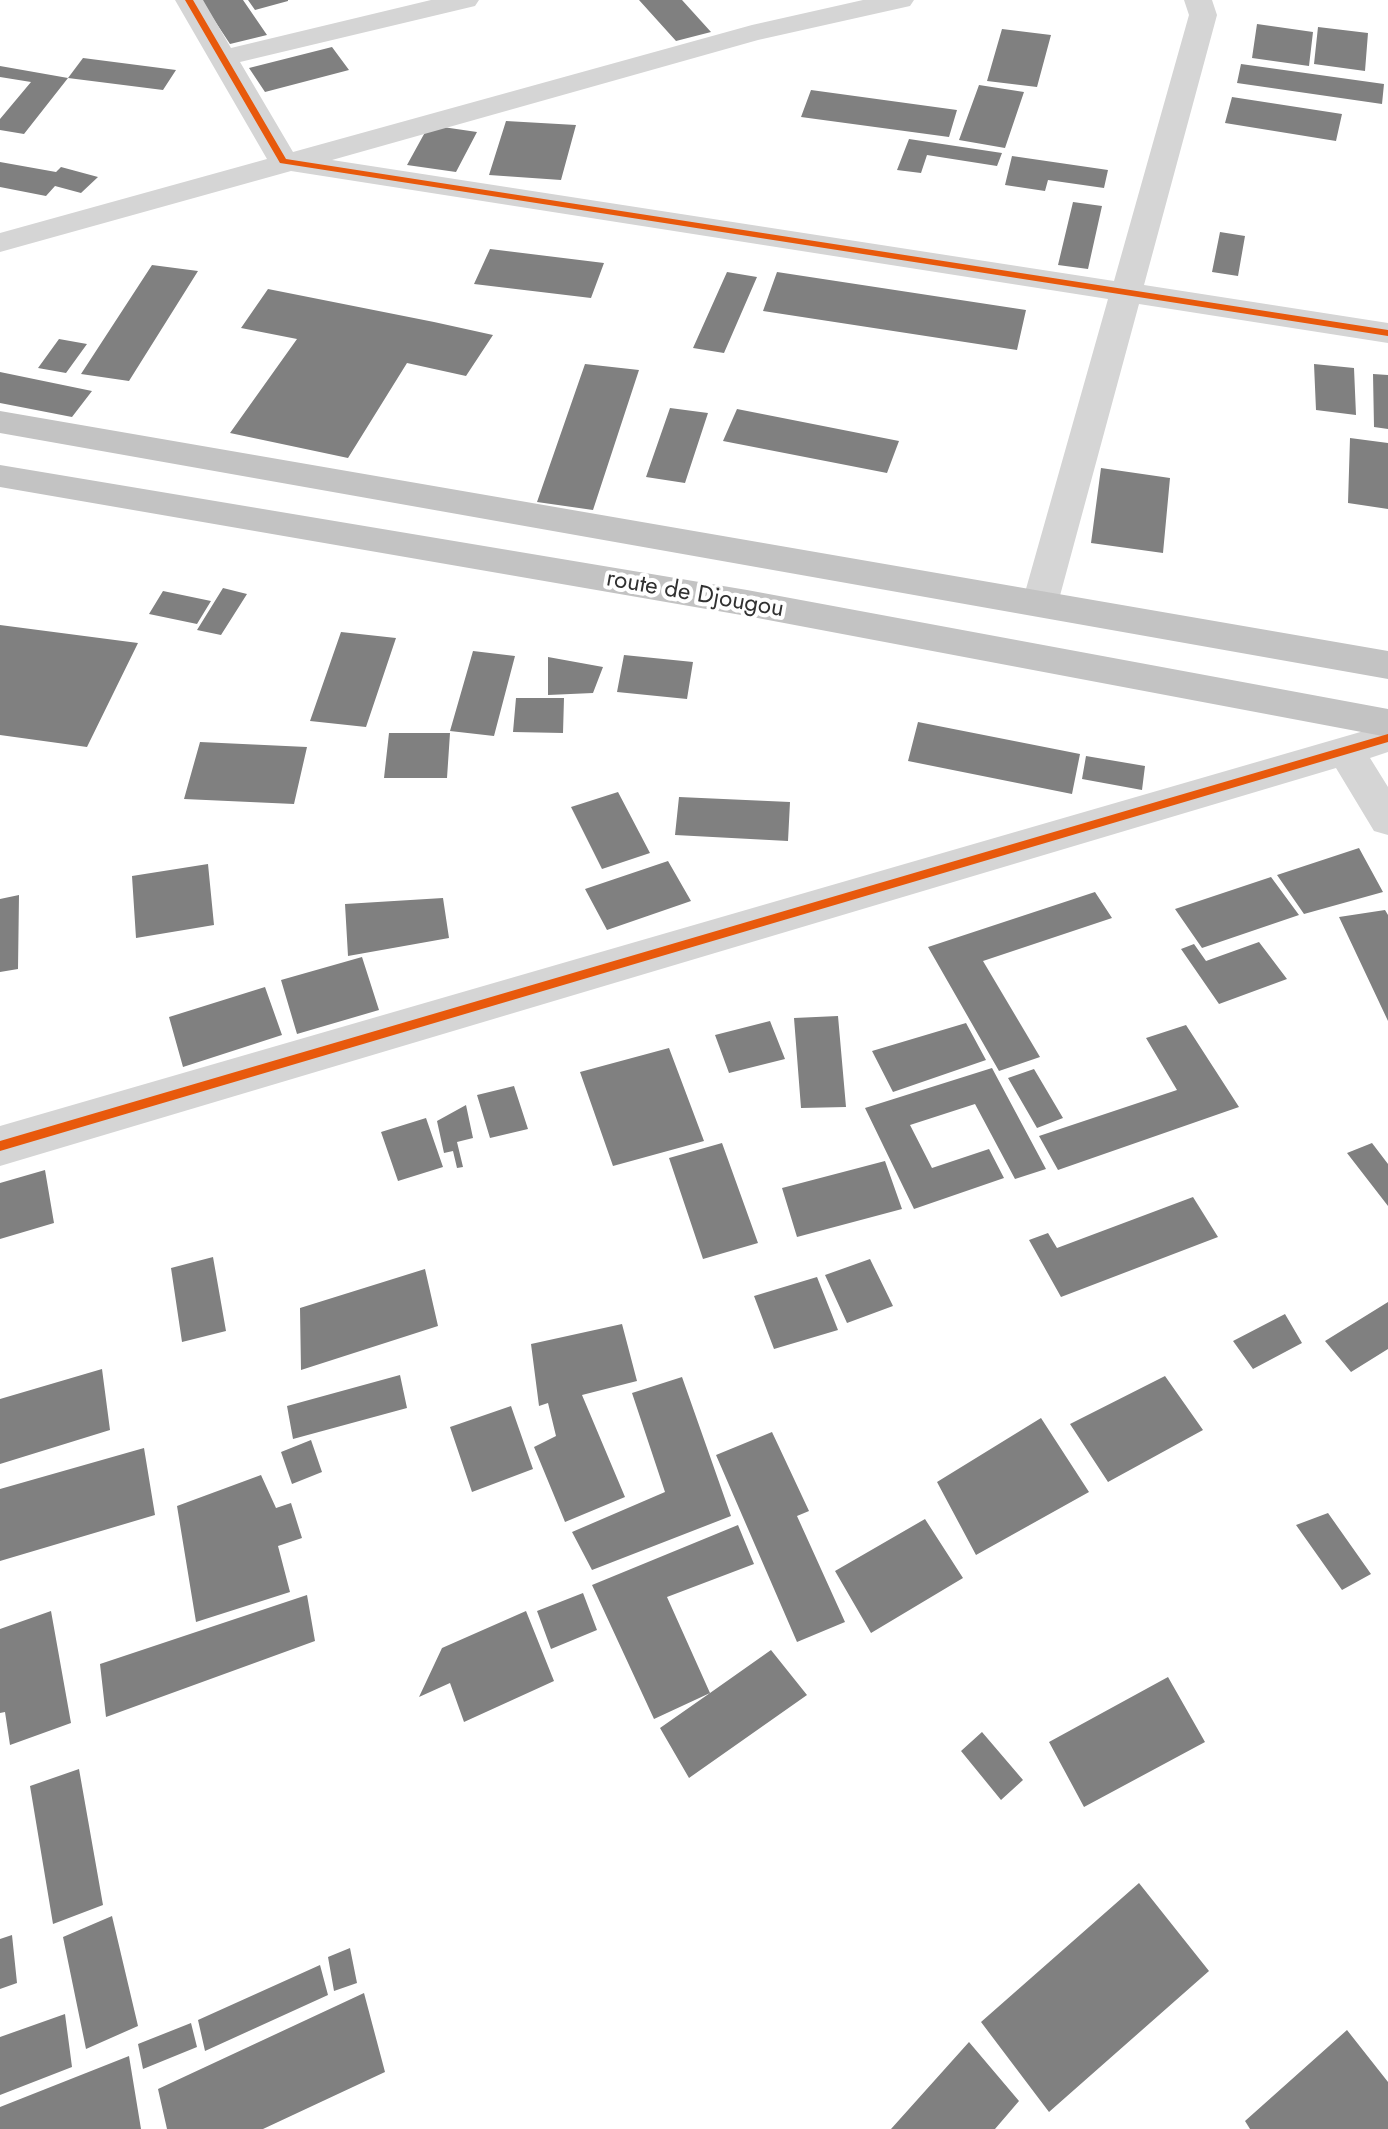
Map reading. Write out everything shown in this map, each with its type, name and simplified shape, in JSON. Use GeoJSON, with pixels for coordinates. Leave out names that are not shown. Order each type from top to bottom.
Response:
{"type":"FeatureCollection","features":[{"type":"Feature","properties":{"kind":"highway"},"geometry":{"type":"LineString","coordinates":[[0,422],[1388,665]]}},
{"type":"Feature","properties":{"kind":"highway","name":"route de Djougou"},"geometry":{"type":"LineString","coordinates":[[0,476],[747,603],[1388,723]]}},
{"type":"Feature","properties":{"kind":"highway"},"geometry":{"type":"LineString","coordinates":[[747,603],[764,555]]}},
{"type":"Feature","properties":{"kind":"street"},"geometry":{"type":"LineString","coordinates":[[189,0],[283,161]]}},
{"type":"Feature","properties":{"kind":"street"},"geometry":{"type":"LineString","coordinates":[[223,58],[465,0]]}},
{"type":"Feature","properties":{"kind":"street"},"geometry":{"type":"LineString","coordinates":[[0,243],[283,161],[752,33],[900,0]]}},
{"type":"Feature","properties":{"kind":"street"},"geometry":{"type":"LineString","coordinates":[[1040,603],[1203,15],[1198,0]]}},
{"type":"Feature","properties":{"kind":"street"},"geometry":{"type":"LineString","coordinates":[[283,161],[1388,333]]}},
{"type":"Feature","properties":{"kind":"street"},"geometry":{"type":"LineString","coordinates":[[0,1146],[1388,738]]}},
{"type":"Feature","properties":{"kind":"street"},"geometry":{"type":"LineString","coordinates":[[1346,752],[1388,820]]}},
{"type":"Feature","properties":{"kind":"building"},"geometry":{"type":"Polygon","coordinates":[[[201,0],[243,0],[267,35],[230,44],[201,0]]]}},
{"type":"Feature","properties":{"kind":"building"},"geometry":{"type":"Polygon","coordinates":[[[248,0],[288,0],[288,1],[255,10],[248,0]]]}},
{"type":"Feature","properties":{"kind":"building"},"geometry":{"type":"Polygon","coordinates":[[[639,0],[682,0],[711,32],[676,41],[639,0]]]}},
{"type":"Feature","properties":{"kind":"building"},"geometry":{"type":"Polygon","coordinates":[[[1257,24],[1313,32],[1309,66],[1252,58],[1257,24]]]}},
{"type":"Feature","properties":{"kind":"building"},"geometry":{"type":"Polygon","coordinates":[[[1318,27],[1368,33],[1365,71],[1314,64],[1318,27]]]}},
{"type":"Feature","properties":{"kind":"building"},"geometry":{"type":"Polygon","coordinates":[[[1002,29],[1051,35],[1037,87],[987,81],[1002,29]]]}},
{"type":"Feature","properties":{"kind":"building"},"geometry":{"type":"Polygon","coordinates":[[[332,47],[349,70],[265,92],[249,68],[332,47]]]}},
{"type":"Feature","properties":{"kind":"building"},"geometry":{"type":"Polygon","coordinates":[[[83,58],[176,70],[163,90],[68,78],[83,58]]]}},
{"type":"Feature","properties":{"kind":"building"},"geometry":{"type":"Polygon","coordinates":[[[1241,64],[1384,84],[1382,104],[1237,83],[1241,64]]]}},
{"type":"Feature","properties":{"kind":"building"},"geometry":{"type":"Polygon","coordinates":[[[0,66],[68,78],[24,134],[0,130],[0,119],[31,82],[0,77],[0,66]]]}},
{"type":"Feature","properties":{"kind":"building"},"geometry":{"type":"Polygon","coordinates":[[[979,85],[1024,92],[1005,148],[959,140],[979,85]]]}},
{"type":"Feature","properties":{"kind":"building"},"geometry":{"type":"Polygon","coordinates":[[[811,90],[957,110],[949,137],[801,117],[811,90]]]}},
{"type":"Feature","properties":{"kind":"building"},"geometry":{"type":"Polygon","coordinates":[[[1232,97],[1342,114],[1336,141],[1225,123],[1232,97]]]}},
{"type":"Feature","properties":{"kind":"building"},"geometry":{"type":"Polygon","coordinates":[[[506,121],[576,125],[561,180],[489,175],[506,121]]]}},
{"type":"Feature","properties":{"kind":"building"},"geometry":{"type":"Polygon","coordinates":[[[429,125],[477,132],[456,172],[407,165],[429,125]]]}},
{"type":"Feature","properties":{"kind":"building"},"geometry":{"type":"Polygon","coordinates":[[[909,139],[1002,153],[997,166],[927,155],[921,173],[897,170],[909,139]]]}},
{"type":"Feature","properties":{"kind":"building"},"geometry":{"type":"Polygon","coordinates":[[[1012,156],[1108,170],[1104,188],[1048,180],[1045,191],[1005,185],[1012,156]]]}},
{"type":"Feature","properties":{"kind":"building"},"geometry":{"type":"Polygon","coordinates":[[[0,162],[56,172],[61,167],[98,177],[81,193],[55,186],[46,196],[0,187],[0,162]]]}},
{"type":"Feature","properties":{"kind":"building"},"geometry":{"type":"Polygon","coordinates":[[[1073,202],[1102,206],[1088,269],[1058,265],[1073,202]]]}},
{"type":"Feature","properties":{"kind":"building"},"geometry":{"type":"Polygon","coordinates":[[[1220,232],[1245,236],[1238,276],[1212,272],[1220,232]]]}},
{"type":"Feature","properties":{"kind":"building"},"geometry":{"type":"Polygon","coordinates":[[[490,249],[604,263],[591,298],[474,284],[490,249]]]}},
{"type":"Feature","properties":{"kind":"building"},"geometry":{"type":"Polygon","coordinates":[[[152,265],[198,271],[129,381],[81,374],[152,265]]]}},
{"type":"Feature","properties":{"kind":"building"},"geometry":{"type":"Polygon","coordinates":[[[727,272],[757,277],[724,353],[693,348],[727,272]]]}},
{"type":"Feature","properties":{"kind":"building"},"geometry":{"type":"Polygon","coordinates":[[[777,272],[1026,310],[1017,350],[763,311],[777,272]]]}},
{"type":"Feature","properties":{"kind":"building"},"geometry":{"type":"Polygon","coordinates":[[[268,289],[493,335],[466,376],[407,363],[348,458],[230,433],[297,339],[241,328],[268,289]]]}},
{"type":"Feature","properties":{"kind":"building"},"geometry":{"type":"Polygon","coordinates":[[[59,339],[87,344],[66,373],[38,368],[59,339]]]}},
{"type":"Feature","properties":{"kind":"building"},"geometry":{"type":"Polygon","coordinates":[[[585,364],[639,370],[593,510],[537,502],[585,364]]]}},
{"type":"Feature","properties":{"kind":"building"},"geometry":{"type":"Polygon","coordinates":[[[1314,364],[1354,368],[1356,415],[1316,410],[1314,364]]]}},
{"type":"Feature","properties":{"kind":"building"},"geometry":{"type":"Polygon","coordinates":[[[0,372],[92,391],[72,417],[0,403],[0,372]]]}},
{"type":"Feature","properties":{"kind":"building"},"geometry":{"type":"Polygon","coordinates":[[[1373,374],[1388,375],[1388,429],[1374,427],[1373,374]]]}},
{"type":"Feature","properties":{"kind":"building"},"geometry":{"type":"Polygon","coordinates":[[[670,408],[708,413],[685,483],[646,477],[670,408]]]}},
{"type":"Feature","properties":{"kind":"building"},"geometry":{"type":"Polygon","coordinates":[[[737,409],[899,441],[887,473],[723,441],[737,409]]]}},
{"type":"Feature","properties":{"kind":"building"},"geometry":{"type":"Polygon","coordinates":[[[1350,438],[1388,443],[1388,509],[1348,503],[1350,438]]]}},
{"type":"Feature","properties":{"kind":"building"},"geometry":{"type":"Polygon","coordinates":[[[1101,468],[1170,478],[1163,553],[1091,543],[1101,468]]]}},
{"type":"Feature","properties":{"kind":"building"},"geometry":{"type":"Polygon","coordinates":[[[223,588],[247,594],[221,635],[197,630],[223,588]]]}},
{"type":"Feature","properties":{"kind":"building"},"geometry":{"type":"Polygon","coordinates":[[[163,591],[211,601],[197,624],[149,614],[163,591]]]}},
{"type":"Feature","properties":{"kind":"building"},"geometry":{"type":"Polygon","coordinates":[[[0,625],[138,643],[87,747],[0,735],[0,625]]]}},
{"type":"Feature","properties":{"kind":"building"},"geometry":{"type":"Polygon","coordinates":[[[341,632],[396,638],[366,727],[310,721],[341,632]]]}},
{"type":"Feature","properties":{"kind":"building"},"geometry":{"type":"Polygon","coordinates":[[[473,651],[515,656],[494,736],[450,731],[473,651]]]}},
{"type":"Feature","properties":{"kind":"building"},"geometry":{"type":"Polygon","coordinates":[[[624,655],[693,662],[687,699],[617,692],[624,655]]]}},
{"type":"Feature","properties":{"kind":"building"},"geometry":{"type":"Polygon","coordinates":[[[548,657],[603,667],[593,693],[548,695],[548,657]]]}},
{"type":"Feature","properties":{"kind":"building"},"geometry":{"type":"Polygon","coordinates":[[[516,698],[564,698],[563,733],[513,732],[516,698]]]}},
{"type":"Feature","properties":{"kind":"building"},"geometry":{"type":"Polygon","coordinates":[[[918,722],[1080,754],[1072,794],[908,761],[918,722]]]}},
{"type":"Feature","properties":{"kind":"building"},"geometry":{"type":"Polygon","coordinates":[[[389,733],[450,733],[447,778],[384,778],[389,733]]]}},
{"type":"Feature","properties":{"kind":"building"},"geometry":{"type":"Polygon","coordinates":[[[200,742],[307,747],[294,804],[184,799],[200,742]]]}},
{"type":"Feature","properties":{"kind":"building"},"geometry":{"type":"Polygon","coordinates":[[[1086,756],[1145,766],[1142,790],[1082,779],[1086,756]]]}},
{"type":"Feature","properties":{"kind":"building"},"geometry":{"type":"Polygon","coordinates":[[[618,792],[650,853],[602,869],[571,807],[618,792]]]}},
{"type":"Feature","properties":{"kind":"building"},"geometry":{"type":"Polygon","coordinates":[[[679,797],[790,802],[788,841],[675,835],[679,797]]]}},
{"type":"Feature","properties":{"kind":"building"},"geometry":{"type":"Polygon","coordinates":[[[1359,848],[1383,892],[1304,914],[1277,875],[1359,848]]]}},
{"type":"Feature","properties":{"kind":"building"},"geometry":{"type":"Polygon","coordinates":[[[668,861],[691,901],[607,930],[585,889],[668,861]]]}},
{"type":"Feature","properties":{"kind":"building"},"geometry":{"type":"Polygon","coordinates":[[[208,864],[214,925],[136,938],[132,876],[208,864]]]}},
{"type":"Feature","properties":{"kind":"building"},"geometry":{"type":"Polygon","coordinates":[[[1271,877],[1299,915],[1202,948],[1175,909],[1271,877]]]}},
{"type":"Feature","properties":{"kind":"building"},"geometry":{"type":"Polygon","coordinates":[[[1095,892],[1112,918],[983,961],[1040,1057],[999,1071],[928,947],[1095,892]]]}},
{"type":"Feature","properties":{"kind":"building"},"geometry":{"type":"Polygon","coordinates":[[[19,895],[18,969],[0,972],[0,899],[19,895]]]}},
{"type":"Feature","properties":{"kind":"building"},"geometry":{"type":"Polygon","coordinates":[[[443,898],[449,938],[348,956],[345,904],[443,898]]]}},
{"type":"Feature","properties":{"kind":"building"},"geometry":{"type":"Polygon","coordinates":[[[1385,910],[1388,915],[1388,1021],[1339,917],[1385,910]]]}},
{"type":"Feature","properties":{"kind":"building"},"geometry":{"type":"Polygon","coordinates":[[[1259,942],[1287,979],[1219,1004],[1181,949],[1194,944],[1206,961],[1259,942]]]}},
{"type":"Feature","properties":{"kind":"building"},"geometry":{"type":"Polygon","coordinates":[[[362,957],[379,1010],[297,1034],[281,980],[362,957]]]}},
{"type":"Feature","properties":{"kind":"building"},"geometry":{"type":"Polygon","coordinates":[[[265,987],[282,1035],[183,1067],[169,1017],[265,987]]]}},
{"type":"Feature","properties":{"kind":"building"},"geometry":{"type":"Polygon","coordinates":[[[838,1016],[846,1107],[801,1108],[794,1018],[838,1016]]]}},
{"type":"Feature","properties":{"kind":"building"},"geometry":{"type":"Polygon","coordinates":[[[770,1021],[785,1059],[729,1073],[715,1035],[770,1021]]]}},
{"type":"Feature","properties":{"kind":"building"},"geometry":{"type":"Polygon","coordinates":[[[966,1023],[986,1060],[893,1092],[872,1051],[966,1023]]]}},
{"type":"Feature","properties":{"kind":"building"},"geometry":{"type":"Polygon","coordinates":[[[1186,1025],[1239,1107],[1058,1170],[1039,1136],[1177,1090],[1146,1038],[1186,1025]]]}},
{"type":"Feature","properties":{"kind":"building"},"geometry":{"type":"Polygon","coordinates":[[[669,1048],[704,1141],[613,1166],[580,1072],[669,1048]]]}},
{"type":"Feature","properties":{"kind":"building"},"geometry":{"type":"Polygon","coordinates":[[[992,1068],[1046,1169],[1015,1179],[975,1104],[910,1125],[932,1168],[989,1149],[1004,1178],[914,1209],[865,1108],[992,1068]]]}},
{"type":"Feature","properties":{"kind":"building"},"geometry":{"type":"Polygon","coordinates":[[[1034,1069],[1063,1118],[1037,1128],[1008,1078],[1034,1069]]]}},
{"type":"Feature","properties":{"kind":"building"},"geometry":{"type":"Polygon","coordinates":[[[514,1086],[528,1129],[490,1138],[477,1095],[514,1086]]]}},
{"type":"Feature","properties":{"kind":"building"},"geometry":{"type":"Polygon","coordinates":[[[466,1105],[473,1138],[457,1142],[463,1167],[457,1168],[453,1151],[444,1153],[437,1121],[466,1105]]]}},
{"type":"Feature","properties":{"kind":"building"},"geometry":{"type":"Polygon","coordinates":[[[426,1118],[443,1167],[398,1181],[381,1132],[426,1118]]]}},
{"type":"Feature","properties":{"kind":"building"},"geometry":{"type":"Polygon","coordinates":[[[722,1143],[758,1243],[703,1259],[669,1158],[722,1143]]]}},
{"type":"Feature","properties":{"kind":"building"},"geometry":{"type":"Polygon","coordinates":[[[1372,1143],[1388,1164],[1388,1206],[1347,1153],[1372,1143]]]}},
{"type":"Feature","properties":{"kind":"building"},"geometry":{"type":"Polygon","coordinates":[[[885,1161],[902,1209],[797,1237],[782,1188],[885,1161]]]}},
{"type":"Feature","properties":{"kind":"building"},"geometry":{"type":"Polygon","coordinates":[[[45,1170],[54,1223],[0,1239],[0,1183],[45,1170]]]}},
{"type":"Feature","properties":{"kind":"building"},"geometry":{"type":"Polygon","coordinates":[[[1193,1197],[1218,1237],[1061,1297],[1029,1240],[1048,1233],[1057,1248],[1193,1197]]]}},
{"type":"Feature","properties":{"kind":"building"},"geometry":{"type":"Polygon","coordinates":[[[213,1257],[226,1331],[182,1342],[171,1268],[213,1257]]]}},
{"type":"Feature","properties":{"kind":"building"},"geometry":{"type":"Polygon","coordinates":[[[870,1259],[893,1306],[847,1323],[825,1275],[870,1259]]]}},
{"type":"Feature","properties":{"kind":"building"},"geometry":{"type":"Polygon","coordinates":[[[425,1269],[438,1326],[301,1370],[300,1308],[425,1269]]]}},
{"type":"Feature","properties":{"kind":"building"},"geometry":{"type":"Polygon","coordinates":[[[817,1277],[838,1330],[774,1349],[754,1296],[817,1277]]]}},
{"type":"Feature","properties":{"kind":"building"},"geometry":{"type":"Polygon","coordinates":[[[1388,1302],[1388,1349],[1351,1372],[1325,1341],[1388,1302]]]}},
{"type":"Feature","properties":{"kind":"building"},"geometry":{"type":"Polygon","coordinates":[[[1285,1314],[1302,1343],[1253,1369],[1233,1341],[1285,1314]]]}},
{"type":"Feature","properties":{"kind":"building"},"geometry":{"type":"Polygon","coordinates":[[[622,1324],[637,1381],[582,1395],[625,1497],[565,1522],[534,1447],[556,1436],[548,1403],[539,1406],[531,1344],[622,1324]]]}},
{"type":"Feature","properties":{"kind":"building"},"geometry":{"type":"Polygon","coordinates":[[[102,1369],[110,1430],[0,1464],[0,1399],[102,1369]]]}},
{"type":"Feature","properties":{"kind":"building"},"geometry":{"type":"Polygon","coordinates":[[[400,1375],[407,1408],[293,1439],[287,1406],[400,1375]]]}},
{"type":"Feature","properties":{"kind":"building"},"geometry":{"type":"Polygon","coordinates":[[[1165,1376],[1203,1430],[1108,1482],[1070,1424],[1165,1376]]]}},
{"type":"Feature","properties":{"kind":"building"},"geometry":{"type":"Polygon","coordinates":[[[682,1377],[731,1516],[592,1570],[572,1532],[665,1492],[632,1393],[682,1377]]]}},
{"type":"Feature","properties":{"kind":"building"},"geometry":{"type":"Polygon","coordinates":[[[511,1406],[533,1469],[472,1492],[450,1427],[511,1406]]]}},
{"type":"Feature","properties":{"kind":"building"},"geometry":{"type":"Polygon","coordinates":[[[1041,1418],[1089,1492],[976,1555],[937,1482],[1041,1418]]]}},
{"type":"Feature","properties":{"kind":"building"},"geometry":{"type":"Polygon","coordinates":[[[772,1432],[809,1511],[797,1516],[845,1622],[797,1642],[716,1455],[772,1432]]]}},
{"type":"Feature","properties":{"kind":"building"},"geometry":{"type":"Polygon","coordinates":[[[311,1440],[322,1472],[292,1484],[281,1452],[311,1440]]]}},
{"type":"Feature","properties":{"kind":"building"},"geometry":{"type":"Polygon","coordinates":[[[144,1448],[155,1515],[0,1561],[0,1489],[144,1448]]]}},
{"type":"Feature","properties":{"kind":"building"},"geometry":{"type":"Polygon","coordinates":[[[261,1475],[276,1508],[291,1503],[302,1538],[278,1546],[290,1592],[196,1622],[177,1506],[261,1475]]]}},
{"type":"Feature","properties":{"kind":"building"},"geometry":{"type":"Polygon","coordinates":[[[1328,1513],[1371,1574],[1342,1590],[1296,1525],[1328,1513]]]}},
{"type":"Feature","properties":{"kind":"building"},"geometry":{"type":"Polygon","coordinates":[[[925,1519],[963,1578],[871,1633],[835,1571],[925,1519]]]}},
{"type":"Feature","properties":{"kind":"building"},"geometry":{"type":"Polygon","coordinates":[[[738,1525],[754,1564],[667,1597],[710,1693],[654,1719],[592,1585],[738,1525]]]}},
{"type":"Feature","properties":{"kind":"building"},"geometry":{"type":"Polygon","coordinates":[[[583,1593],[597,1630],[551,1649],[537,1611],[583,1593]]]}},
{"type":"Feature","properties":{"kind":"building"},"geometry":{"type":"Polygon","coordinates":[[[307,1595],[315,1641],[106,1717],[100,1664],[307,1595]]]}},
{"type":"Feature","properties":{"kind":"building"},"geometry":{"type":"Polygon","coordinates":[[[51,1611],[71,1723],[10,1745],[5,1712],[0,1713],[0,1629],[51,1611]]]}},
{"type":"Feature","properties":{"kind":"building"},"geometry":{"type":"Polygon","coordinates":[[[526,1611],[554,1681],[464,1722],[450,1683],[419,1697],[442,1648],[526,1611]]]}},
{"type":"Feature","properties":{"kind":"building"},"geometry":{"type":"Polygon","coordinates":[[[771,1650],[807,1695],[689,1778],[660,1728],[771,1650]]]}},
{"type":"Feature","properties":{"kind":"building"},"geometry":{"type":"Polygon","coordinates":[[[1168,1677],[1205,1742],[1084,1807],[1049,1742],[1168,1677]]]}},
{"type":"Feature","properties":{"kind":"building"},"geometry":{"type":"Polygon","coordinates":[[[982,1732],[1023,1780],[1001,1800],[961,1751],[982,1732]]]}},
{"type":"Feature","properties":{"kind":"building"},"geometry":{"type":"Polygon","coordinates":[[[79,1769],[103,1905],[53,1924],[30,1786],[79,1769]]]}},
{"type":"Feature","properties":{"kind":"building"},"geometry":{"type":"Polygon","coordinates":[[[1139,1883],[1209,1971],[1049,2112],[981,2022],[1139,1883]]]}},
{"type":"Feature","properties":{"kind":"building"},"geometry":{"type":"Polygon","coordinates":[[[112,1916],[138,2026],[86,2049],[63,1937],[112,1916]]]}},
{"type":"Feature","properties":{"kind":"building"},"geometry":{"type":"Polygon","coordinates":[[[12,1935],[17,1983],[0,1989],[0,1939],[12,1935]]]}},
{"type":"Feature","properties":{"kind":"building"},"geometry":{"type":"Polygon","coordinates":[[[350,1948],[357,1983],[334,1991],[328,1957],[350,1948]]]}},
{"type":"Feature","properties":{"kind":"building"},"geometry":{"type":"Polygon","coordinates":[[[320,1965],[328,1995],[205,2051],[198,2020],[320,1965]]]}},
{"type":"Feature","properties":{"kind":"building"},"geometry":{"type":"Polygon","coordinates":[[[364,1993],[385,2072],[263,2129],[167,2129],[158,2089],[364,1993]]]}},
{"type":"Feature","properties":{"kind":"building"},"geometry":{"type":"Polygon","coordinates":[[[65,2014],[72,2067],[0,2095],[0,2037],[65,2014]]]}},
{"type":"Feature","properties":{"kind":"building"},"geometry":{"type":"Polygon","coordinates":[[[191,2023],[197,2047],[143,2069],[138,2044],[191,2023]]]}},
{"type":"Feature","properties":{"kind":"building"},"geometry":{"type":"Polygon","coordinates":[[[1347,2030],[1388,2082],[1388,2129],[1250,2129],[1245,2121],[1347,2030]]]}},
{"type":"Feature","properties":{"kind":"building"},"geometry":{"type":"Polygon","coordinates":[[[969,2042],[1019,2101],[995,2129],[891,2129],[969,2042]]]}},
{"type":"Feature","properties":{"kind":"building"},"geometry":{"type":"Polygon","coordinates":[[[129,2056],[141,2129],[0,2129],[0,2107],[129,2056]]]}},
{"type":"Feature","properties":{"kind":"cycle path"},"geometry":{"type":"LineString","coordinates":[[189,0],[283,161],[1388,333]]}},
{"type":"Feature","properties":{"kind":"cycle path"},"geometry":{"type":"LineString","coordinates":[[0,1146],[1388,738]]}}]}
